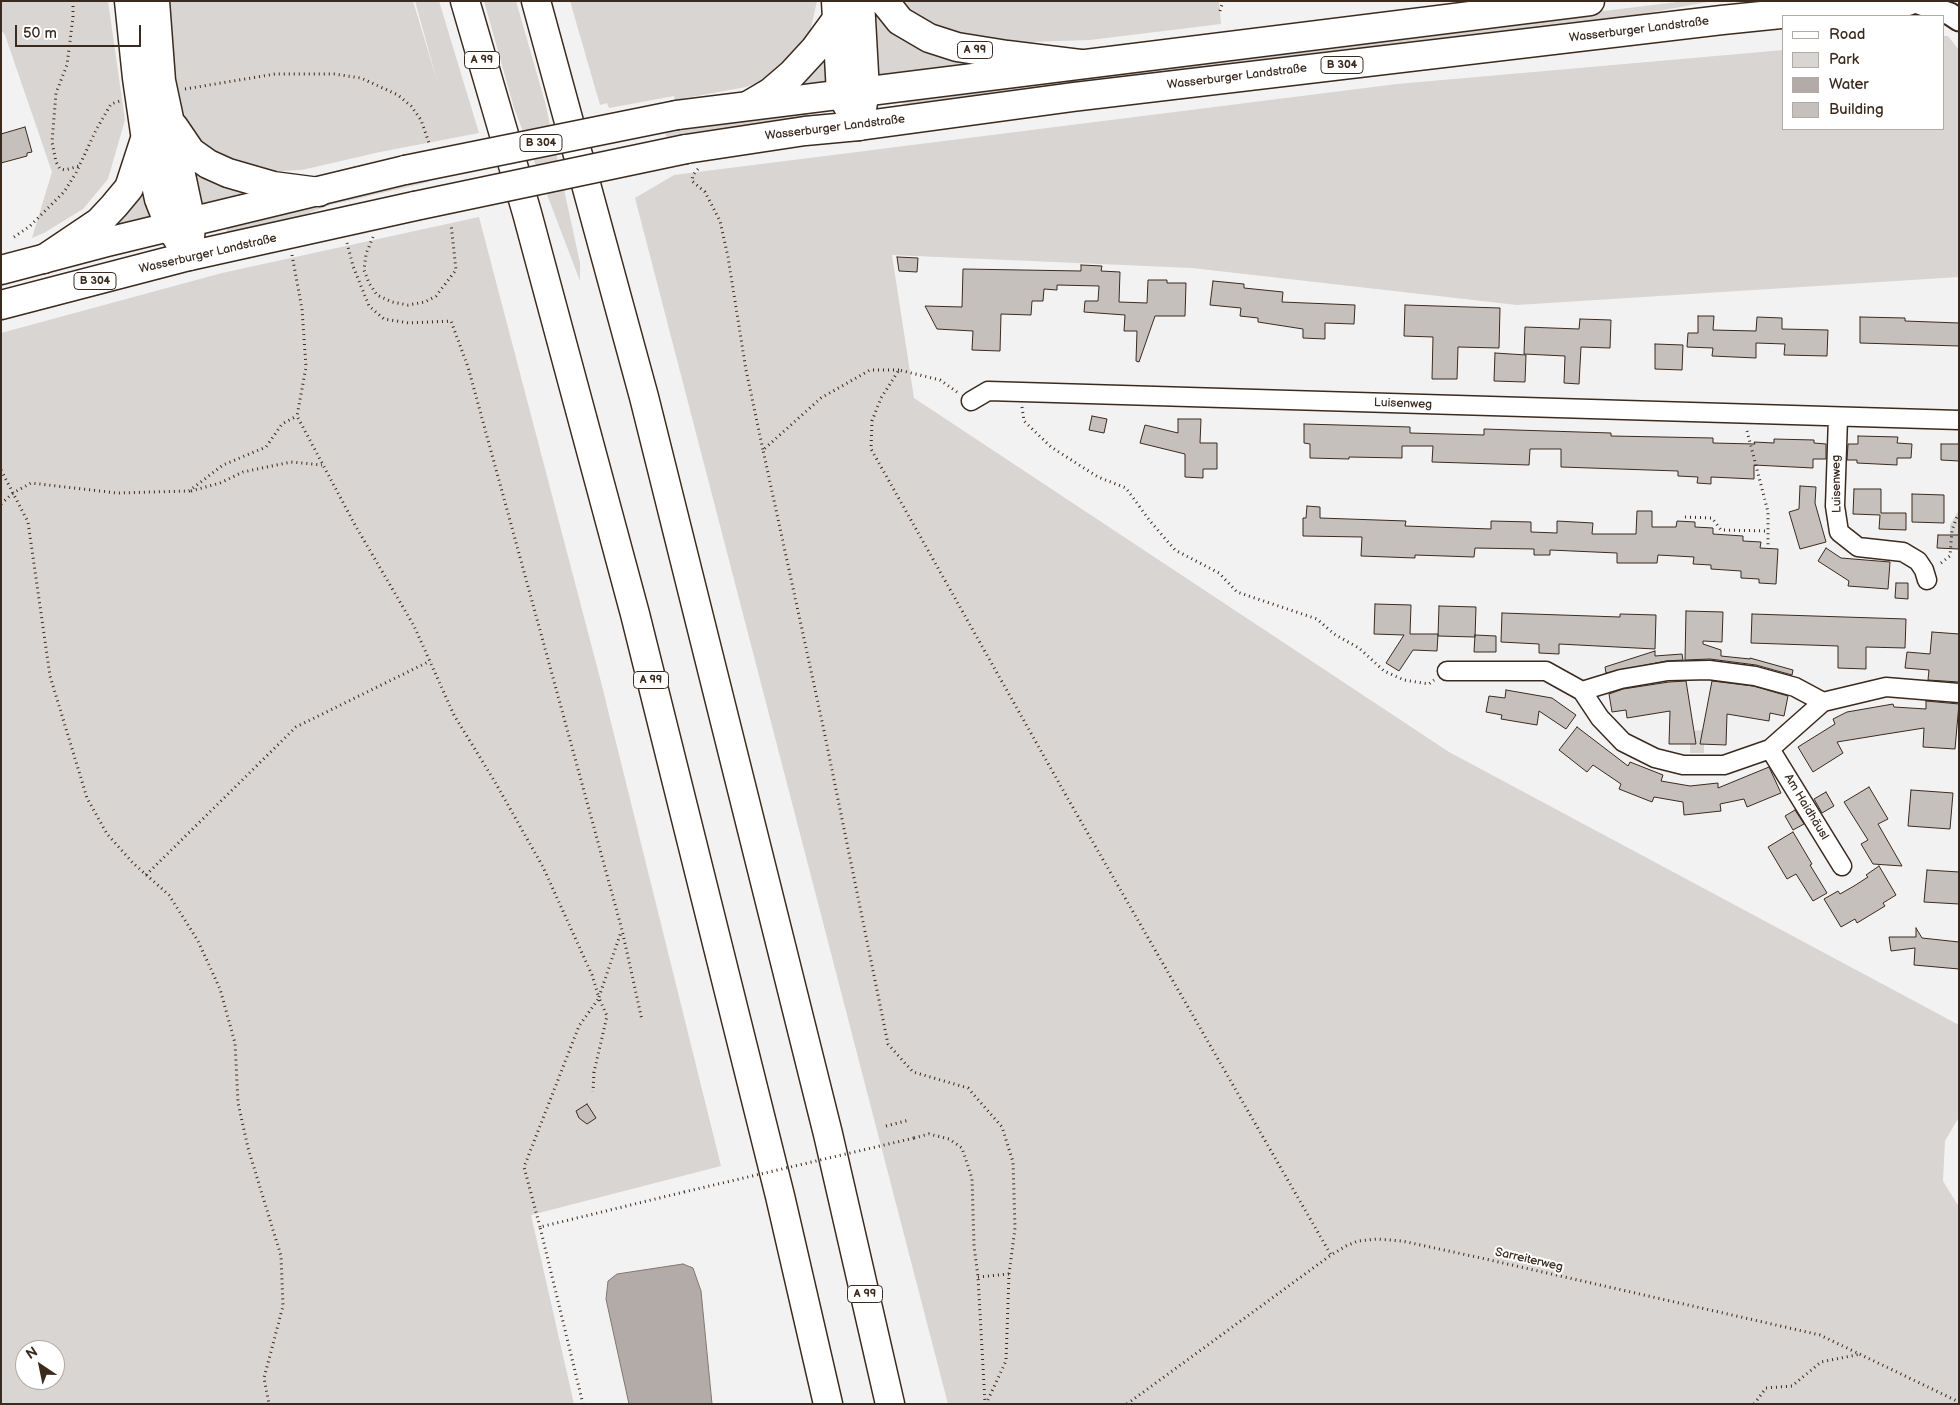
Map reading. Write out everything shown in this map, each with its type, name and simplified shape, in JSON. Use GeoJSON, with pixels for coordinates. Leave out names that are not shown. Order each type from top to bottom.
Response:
{"type":"FeatureCollection","features":[{"type":"Feature","properties":{"kind":"main road"},"geometry":{"type":"LineString","coordinates":[[129,1],[130,25],[145,133],[159,199],[180,224]]}},
{"type":"Feature","properties":{"kind":"main road"},"geometry":{"type":"LineString","coordinates":[[155,1],[161,81],[168,117],[180,224],[189,256]]}},
{"type":"Feature","properties":{"kind":"main road","name":"A 99"},"geometry":{"type":"LineString","coordinates":[[465,1],[527,213],[635,614],[780,1196],[828,1404]]}},
{"type":"Feature","properties":{"kind":"main road","name":"A 99"},"geometry":{"type":"LineString","coordinates":[[536,1],[644,397],[828,1134],[890,1404]]}},
{"type":"Feature","properties":{"kind":"main road"},"geometry":{"type":"LineString","coordinates":[[853,93],[860,1]]}},
{"type":"Feature","properties":{"kind":"main road","name":"A 99"},"geometry":{"type":"LineString","coordinates":[[884,1],[900,21],[929,38],[948,44],[1008,55],[1080,64]]}},
{"type":"Feature","properties":{"kind":"main road","name":"B 304"},"geometry":{"type":"LineString","coordinates":[[1,270],[180,224],[405,170],[677,115],[1590,1]]}},
{"type":"Feature","properties":{"kind":"main road","name":"Wasserburger Landstraße"},"geometry":{"type":"LineString","coordinates":[[1,306],[189,256],[415,206],[692,159],[805,131],[859,126],[1073,96],[1712,21],[1908,1]]}},
{"type":"Feature","properties":{"kind":"main road"},"geometry":{"type":"LineString","coordinates":[[836,10],[859,126]]}},
{"type":"Feature","properties":{"kind":"main road"},"geometry":{"type":"LineString","coordinates":[[749,105],[771,92],[792,74],[815,49],[836,10]]}},
{"type":"Feature","properties":{"kind":"main road"},"geometry":{"type":"LineString","coordinates":[[168,117],[191,152],[208,164],[228,173],[266,184],[319,192]]}},
{"type":"Feature","properties":{"kind":"main road"},"geometry":{"type":"LineString","coordinates":[[44,258],[99,222],[129,188],[142,151],[145,133]]}},
{"type":"Feature","properties":{"kind":"street"},"geometry":{"type":"LineString","coordinates":[[1913,1],[1950,14],[1959,20]]}},
{"type":"Feature","properties":{"kind":"street","name":"Luisenweg"},"geometry":{"type":"LineString","coordinates":[[971,401],[988,391],[996,391],[1838,418],[1959,420]]}},
{"type":"Feature","properties":{"kind":"street","name":"Luisenweg"},"geometry":{"type":"LineString","coordinates":[[1838,418],[1835,506],[1839,532],[1858,547],[1904,552],[1918,561],[1924,570],[1927,580]]}},
{"type":"Feature","properties":{"kind":"street"},"geometry":{"type":"LineString","coordinates":[[1582,691],[1621,679],[1668,670],[1709,670],[1755,676],[1779,682],[1795,687],[1823,702]]}},
{"type":"Feature","properties":{"kind":"street"},"geometry":{"type":"LineString","coordinates":[[1447,671],[1546,671],[1582,691],[1600,718],[1622,742],[1655,758],[1684,765],[1724,765],[1770,748],[1823,702],[1886,687],[1959,693]]}},
{"type":"Feature","properties":{"kind":"street","name":"Am Haidhäusl"},"geometry":{"type":"LineString","coordinates":[[1770,748],[1842,866]]}},
{"type":"Feature","properties":{"kind":"path"},"geometry":{"type":"LineString","coordinates":[[73,1],[67,65],[56,94],[52,142],[56,162],[60,169],[65,170],[79,166]]}},
{"type":"Feature","properties":{"kind":"path"},"geometry":{"type":"LineString","coordinates":[[1220,11],[1223,1]]}},
{"type":"Feature","properties":{"kind":"path"},"geometry":{"type":"LineString","coordinates":[[178,90],[275,74],[334,74],[361,78],[398,95],[411,106],[421,120],[429,143]]}},
{"type":"Feature","properties":{"kind":"path"},"geometry":{"type":"LineString","coordinates":[[14,238],[51,207],[64,192],[111,104],[124,100]]}},
{"type":"Feature","properties":{"kind":"path"},"geometry":{"type":"LineString","coordinates":[[692,159],[692,181],[704,192],[720,221],[728,257],[746,370],[823,726],[888,1044],[913,1072],[968,1088],[1002,1128],[1013,1162],[1014,1228],[1009,1274],[1006,1360],[986,1404]]}},
{"type":"Feature","properties":{"kind":"path"},"geometry":{"type":"LineString","coordinates":[[374,234],[366,254],[364,270],[369,283],[377,294],[392,302],[408,305],[425,302],[436,296],[456,270],[451,224]]}},
{"type":"Feature","properties":{"kind":"path"},"geometry":{"type":"LineString","coordinates":[[346,240],[353,266],[369,306],[384,320],[409,323],[451,321],[468,367],[622,930],[642,1020]]}},
{"type":"Feature","properties":{"kind":"path"},"geometry":{"type":"LineString","coordinates":[[292,253],[302,309],[306,367],[297,416],[354,525],[414,626],[454,715],[495,782],[543,868],[592,975],[607,1016],[594,1072],[593,1092]]}},
{"type":"Feature","properties":{"kind":"path"},"geometry":{"type":"LineString","coordinates":[[763,450],[821,398],[870,370],[900,370],[940,380],[971,401]]}},
{"type":"Feature","properties":{"kind":"path"},"geometry":{"type":"LineString","coordinates":[[900,370],[881,398],[872,421],[871,449],[1063,791],[1331,1255]]}},
{"type":"Feature","properties":{"kind":"path"},"geometry":{"type":"LineString","coordinates":[[1742,414],[1768,512],[1768,545]]}},
{"type":"Feature","properties":{"kind":"path"},"geometry":{"type":"LineString","coordinates":[[189,491],[223,466],[266,447],[282,424],[297,416]]}},
{"type":"Feature","properties":{"kind":"path"},"geometry":{"type":"LineString","coordinates":[[1024,421],[1051,447],[1098,477],[1126,488],[1150,521],[1175,550],[1219,573],[1237,592],[1317,619],[1334,634],[1359,648],[1384,671],[1404,680],[1429,684],[1447,671]]}},
{"type":"Feature","properties":{"kind":"path"},"geometry":{"type":"LineString","coordinates":[[1,504],[13,493],[31,483],[116,493],[189,491],[220,483],[243,472],[290,462],[323,465]]}},
{"type":"Feature","properties":{"kind":"path"},"geometry":{"type":"LineString","coordinates":[[1,470],[28,522],[50,676],[87,798],[107,834],[146,875],[169,895],[198,940],[220,989],[235,1043],[238,1102],[248,1148],[282,1256],[283,1306],[264,1378],[269,1404]]}},
{"type":"Feature","properties":{"kind":"path"},"geometry":{"type":"LineString","coordinates":[[1685,517],[1712,518],[1721,530],[1768,531]]}},
{"type":"Feature","properties":{"kind":"path"},"geometry":{"type":"LineString","coordinates":[[1941,564],[1950,556],[1952,530],[1957,518]]}},
{"type":"Feature","properties":{"kind":"path"},"geometry":{"type":"LineString","coordinates":[[146,875],[296,727],[430,661]]}},
{"type":"Feature","properties":{"kind":"path"},"geometry":{"type":"LineString","coordinates":[[583,1404],[524,1167],[579,1026],[599,998],[622,930]]}},
{"type":"Feature","properties":{"kind":"path"},"geometry":{"type":"LineString","coordinates":[[886,1126],[909,1120]]}},
{"type":"Feature","properties":{"kind":"path"},"geometry":{"type":"LineString","coordinates":[[540,1227],[930,1134],[949,1139],[962,1148],[972,1178],[974,1246],[978,1277],[986,1404]]}},
{"type":"Feature","properties":{"kind":"path","name":"Sarreiterweg"},"geometry":{"type":"LineString","coordinates":[[1128,1404],[1331,1255],[1358,1241],[1377,1239],[1402,1241],[1820,1335],[1959,1402]]}},
{"type":"Feature","properties":{"kind":"path"},"geometry":{"type":"LineString","coordinates":[[978,1277],[1009,1274]]}},
{"type":"Feature","properties":{"kind":"path"},"geometry":{"type":"LineString","coordinates":[[1754,1404],[1766,1388],[1792,1386],[1820,1362],[1861,1354]]}},
{"type":"Feature","properties":{"kind":"green space"},"geometry":{"type":"Polygon","coordinates":[[[1,1],[108,1],[125,120],[108,179],[83,209],[44,233],[32,238],[52,172],[5,35],[1,30],[1,1]]]}},
{"type":"Feature","properties":{"kind":"green space"},"geometry":{"type":"Polygon","coordinates":[[[167,1],[413,1],[438,84],[415,1],[439,1],[479,133],[380,152],[302,170],[263,172],[212,159],[182,121],[173,72],[167,1]]]}},
{"type":"Feature","properties":{"kind":"green space"},"geometry":{"type":"Polygon","coordinates":[[[484,1],[516,1],[545,102],[580,263],[580,281],[514,108],[484,1]]]}},
{"type":"Feature","properties":{"kind":"green space"},"geometry":{"type":"Polygon","coordinates":[[[570,1],[817,1],[810,32],[798,52],[783,67],[761,81],[746,87],[675,100],[674,96],[609,108],[607,103],[600,105],[570,1]]]}},
{"type":"Feature","properties":{"kind":"green space"},"geometry":{"type":"Polygon","coordinates":[[[870,1],[983,64],[874,79],[870,1]]]}},
{"type":"Feature","properties":{"kind":"green space"},"geometry":{"type":"Polygon","coordinates":[[[893,1],[1219,1],[1221,24],[1090,40],[1028,42],[966,39],[931,27],[893,1]]]}},
{"type":"Feature","properties":{"kind":"green space"},"geometry":{"type":"Polygon","coordinates":[[[1686,1],[1713,1],[1566,28],[912,105],[902,103],[905,97],[918,94],[1686,1]]]}},
{"type":"Feature","properties":{"kind":"green space"},"geometry":{"type":"Polygon","coordinates":[[[1945,36],[1948,36],[1959,50],[1959,277],[1517,305],[1192,268],[892,255],[914,398],[1449,752],[1959,1025],[1959,1117],[1945,1141],[1943,1181],[1959,1207],[1959,1404],[948,1404],[635,198],[674,175],[1397,84],[1782,50],[1782,130],[1945,130],[1945,36]]]}},
{"type":"Feature","properties":{"kind":"green space"},"geometry":{"type":"Polygon","coordinates":[[[828,48],[830,86],[782,94],[828,48]]]}},
{"type":"Feature","properties":{"kind":"green space"},"geometry":{"type":"Polygon","coordinates":[[[806,109],[815,110],[806,116],[667,138],[665,133],[806,109]]]}},
{"type":"Feature","properties":{"kind":"green space"},"geometry":{"type":"Polygon","coordinates":[[[143,174],[153,219],[99,233],[143,174]]]}},
{"type":"Feature","properties":{"kind":"green space"},"geometry":{"type":"Polygon","coordinates":[[[194,174],[223,188],[245,192],[247,196],[202,206],[194,174]]]}},
{"type":"Feature","properties":{"kind":"green space"},"geometry":{"type":"Polygon","coordinates":[[[427,177],[429,182],[330,205],[287,221],[228,235],[225,223],[427,177]]]}},
{"type":"Feature","properties":{"kind":"green space"},"geometry":{"type":"Polygon","coordinates":[[[479,217],[601,682],[721,1166],[531,1215],[574,1404],[1,1404],[1,333],[222,273],[479,217]]]}},
{"type":"Feature","properties":{"kind":"green space"},"geometry":{"type":"Polygon","coordinates":[[[1959,510],[1959,535],[1950,535],[1950,525],[1959,510]]]}},
{"type":"Feature","properties":{"kind":"green space"},"geometry":{"type":"Polygon","coordinates":[[[1704,730],[1704,753],[1690,753],[1690,731],[1704,730]]]}},
{"type":"Feature","properties":{"kind":"water"},"geometry":{"type":"Polygon","coordinates":[[[683,1264],[693,1268],[701,1291],[712,1404],[629,1404],[606,1299],[608,1281],[617,1274],[683,1264]]]}},
{"type":"Feature","properties":{"kind":"building"},"geometry":{"type":"Polygon","coordinates":[[[25,127],[32,152],[27,153],[27,156],[1,163],[1,134],[25,127]]]}},
{"type":"Feature","properties":{"kind":"building"},"geometry":{"type":"Polygon","coordinates":[[[897,257],[918,258],[917,272],[899,271],[897,257]]]}},
{"type":"Feature","properties":{"kind":"building"},"geometry":{"type":"Polygon","coordinates":[[[1081,265],[1102,266],[1101,271],[1120,272],[1119,302],[1147,303],[1148,280],[1186,283],[1185,316],[1155,316],[1139,362],[1136,361],[1137,331],[1124,331],[1125,315],[1084,312],[1085,301],[1098,301],[1099,286],[1057,285],[1057,290],[1044,289],[1043,301],[1032,301],[1031,315],[1001,314],[1000,351],[972,350],[973,331],[937,329],[925,306],[962,307],[963,269],[1081,271],[1081,265]]]}},
{"type":"Feature","properties":{"kind":"building"},"geometry":{"type":"Polygon","coordinates":[[[1213,281],[1244,284],[1244,288],[1283,292],[1282,302],[1355,305],[1354,324],[1325,323],[1325,339],[1303,338],[1303,329],[1258,322],[1258,318],[1240,316],[1241,308],[1210,305],[1213,281]]]}},
{"type":"Feature","properties":{"kind":"building"},"geometry":{"type":"Polygon","coordinates":[[[1405,305],[1500,308],[1499,348],[1458,347],[1457,379],[1432,379],[1433,337],[1404,336],[1405,305]]]}},
{"type":"Feature","properties":{"kind":"building"},"geometry":{"type":"Polygon","coordinates":[[[1698,316],[1714,316],[1713,330],[1756,331],[1757,317],[1782,318],[1782,329],[1828,330],[1827,356],[1784,355],[1785,344],[1756,343],[1756,358],[1712,356],[1713,348],[1687,347],[1688,333],[1698,333],[1698,316]]]}},
{"type":"Feature","properties":{"kind":"building"},"geometry":{"type":"Polygon","coordinates":[[[1860,317],[1905,318],[1905,321],[1959,323],[1959,346],[1860,343],[1860,317]]]}},
{"type":"Feature","properties":{"kind":"building"},"geometry":{"type":"Polygon","coordinates":[[[1580,319],[1611,320],[1610,348],[1581,347],[1579,384],[1564,383],[1565,356],[1524,354],[1525,327],[1579,329],[1580,319]]]}},
{"type":"Feature","properties":{"kind":"building"},"geometry":{"type":"Polygon","coordinates":[[[1655,344],[1683,345],[1682,370],[1655,369],[1655,344]]]}},
{"type":"Feature","properties":{"kind":"building"},"geometry":{"type":"Polygon","coordinates":[[[1495,353],[1526,355],[1525,382],[1494,381],[1495,353]]]}},
{"type":"Feature","properties":{"kind":"building"},"geometry":{"type":"Polygon","coordinates":[[[1092,416],[1107,419],[1104,433],[1089,430],[1092,416]]]}},
{"type":"Feature","properties":{"kind":"building"},"geometry":{"type":"Polygon","coordinates":[[[1178,419],[1201,419],[1200,443],[1217,443],[1217,469],[1203,469],[1203,478],[1185,477],[1185,454],[1140,443],[1145,425],[1178,433],[1178,419]]]}},
{"type":"Feature","properties":{"kind":"building"},"geometry":{"type":"Polygon","coordinates":[[[1304,424],[1410,427],[1410,433],[1484,435],[1484,429],[1611,433],[1611,436],[1713,438],[1713,443],[1755,444],[1754,442],[1774,443],[1774,439],[1814,440],[1814,443],[1826,444],[1826,459],[1813,459],[1813,468],[1754,465],[1754,479],[1711,477],[1711,484],[1697,483],[1698,477],[1678,476],[1678,471],[1561,467],[1561,449],[1530,449],[1529,465],[1432,462],[1433,446],[1402,446],[1402,458],[1310,458],[1310,444],[1304,443],[1304,424]]]}},
{"type":"Feature","properties":{"kind":"building"},"geometry":{"type":"Polygon","coordinates":[[[1858,436],[1898,437],[1897,443],[1912,444],[1911,458],[1897,458],[1897,465],[1857,463],[1857,460],[1847,460],[1848,444],[1858,444],[1858,436]]]}},
{"type":"Feature","properties":{"kind":"building"},"geometry":{"type":"Polygon","coordinates":[[[1941,444],[1959,444],[1959,461],[1941,460],[1941,444]]]}},
{"type":"Feature","properties":{"kind":"building"},"geometry":{"type":"Polygon","coordinates":[[[1800,486],[1816,487],[1815,503],[1826,542],[1800,549],[1789,512],[1799,509],[1800,486]]]}},
{"type":"Feature","properties":{"kind":"building"},"geometry":{"type":"Polygon","coordinates":[[[1854,489],[1881,489],[1881,513],[1906,513],[1906,530],[1879,529],[1880,515],[1853,514],[1854,489]]]}},
{"type":"Feature","properties":{"kind":"building"},"geometry":{"type":"Polygon","coordinates":[[[1912,494],[1944,495],[1944,523],[1912,522],[1912,494]]]}},
{"type":"Feature","properties":{"kind":"building"},"geometry":{"type":"Polygon","coordinates":[[[1307,506],[1320,507],[1320,518],[1406,521],[1405,526],[1491,529],[1491,521],[1531,522],[1531,532],[1557,533],[1557,521],[1593,523],[1592,534],[1636,534],[1637,511],[1652,511],[1652,527],[1676,527],[1677,521],[1695,522],[1695,527],[1713,528],[1713,534],[1743,536],[1743,541],[1761,542],[1760,548],[1778,549],[1776,584],[1759,583],[1759,579],[1741,578],[1741,571],[1711,569],[1711,565],[1693,564],[1694,557],[1658,555],[1657,563],[1617,563],[1617,553],[1550,550],[1550,555],[1534,555],[1534,549],[1475,548],[1474,557],[1415,555],[1415,558],[1361,556],[1362,537],[1303,536],[1303,518],[1306,518],[1307,506]]]}},
{"type":"Feature","properties":{"kind":"building"},"geometry":{"type":"Polygon","coordinates":[[[1938,535],[1959,535],[1959,549],[1937,548],[1938,535]]]}},
{"type":"Feature","properties":{"kind":"building"},"geometry":{"type":"Polygon","coordinates":[[[1826,548],[1841,558],[1890,562],[1888,589],[1848,586],[1849,581],[1818,561],[1826,548]]]}},
{"type":"Feature","properties":{"kind":"building"},"geometry":{"type":"Polygon","coordinates":[[[1896,583],[1908,583],[1908,599],[1895,598],[1896,583]]]}},
{"type":"Feature","properties":{"kind":"building"},"geometry":{"type":"Polygon","coordinates":[[[1375,604],[1411,605],[1410,634],[1438,634],[1437,651],[1413,650],[1399,671],[1386,663],[1404,635],[1374,634],[1375,604]]]}},
{"type":"Feature","properties":{"kind":"building"},"geometry":{"type":"Polygon","coordinates":[[[1439,606],[1476,607],[1475,637],[1438,636],[1439,606]]]}},
{"type":"Feature","properties":{"kind":"building"},"geometry":{"type":"Polygon","coordinates":[[[1686,611],[1723,612],[1722,642],[1703,641],[1703,644],[1721,650],[1721,656],[1750,658],[1793,670],[1792,675],[1756,665],[1710,659],[1685,660],[1686,611]]]}},
{"type":"Feature","properties":{"kind":"building"},"geometry":{"type":"Polygon","coordinates":[[[1502,613],[1620,617],[1620,614],[1656,615],[1655,649],[1559,644],[1559,654],[1539,653],[1539,644],[1501,642],[1502,613]]]}},
{"type":"Feature","properties":{"kind":"building"},"geometry":{"type":"Polygon","coordinates":[[[1752,614],[1906,619],[1905,648],[1866,647],[1866,669],[1838,668],[1838,646],[1751,643],[1752,614]]]}},
{"type":"Feature","properties":{"kind":"building"},"geometry":{"type":"Polygon","coordinates":[[[1932,632],[1959,634],[1959,682],[1928,680],[1929,670],[1905,668],[1907,652],[1930,654],[1932,632]]]}},
{"type":"Feature","properties":{"kind":"building"},"geometry":{"type":"Polygon","coordinates":[[[1475,635],[1496,636],[1496,652],[1474,652],[1475,635]]]}},
{"type":"Feature","properties":{"kind":"building"},"geometry":{"type":"Polygon","coordinates":[[[1655,651],[1655,656],[1682,654],[1683,660],[1666,661],[1606,673],[1605,667],[1655,651]]]}},
{"type":"Feature","properties":{"kind":"building"},"geometry":{"type":"Polygon","coordinates":[[[1686,681],[1696,744],[1669,744],[1670,711],[1627,718],[1626,710],[1612,712],[1609,694],[1623,689],[1686,681]]]}},
{"type":"Feature","properties":{"kind":"building"},"geometry":{"type":"Polygon","coordinates":[[[1712,681],[1753,686],[1788,696],[1784,716],[1770,713],[1769,721],[1727,714],[1726,745],[1700,744],[1712,681]]]}},
{"type":"Feature","properties":{"kind":"building"},"geometry":{"type":"Polygon","coordinates":[[[1506,690],[1552,698],[1576,715],[1566,729],[1539,711],[1537,725],[1501,719],[1502,715],[1486,712],[1489,696],[1505,698],[1506,690]]]}},
{"type":"Feature","properties":{"kind":"building"},"geometry":{"type":"Polygon","coordinates":[[[1926,701],[1959,704],[1955,749],[1923,747],[1924,728],[1880,735],[1837,742],[1843,753],[1813,772],[1798,747],[1835,724],[1833,719],[1847,712],[1893,704],[1894,707],[1926,709],[1926,701]]]}},
{"type":"Feature","properties":{"kind":"building"},"geometry":{"type":"Polygon","coordinates":[[[1577,727],[1628,766],[1630,762],[1663,775],[1661,781],[1690,786],[1718,783],[1718,788],[1769,767],[1781,793],[1747,807],[1744,799],[1720,804],[1721,811],[1684,815],[1683,802],[1654,797],[1652,802],[1619,789],[1621,784],[1593,765],[1587,772],[1559,750],[1577,727]]]}},
{"type":"Feature","properties":{"kind":"building"},"geometry":{"type":"Polygon","coordinates":[[[1869,787],[1888,819],[1878,824],[1902,866],[1873,864],[1861,844],[1868,840],[1844,802],[1869,787]]]}},
{"type":"Feature","properties":{"kind":"building"},"geometry":{"type":"Polygon","coordinates":[[[1911,790],[1953,793],[1950,829],[1908,826],[1911,790]]]}},
{"type":"Feature","properties":{"kind":"building"},"geometry":{"type":"Polygon","coordinates":[[[1826,792],[1834,806],[1822,813],[1814,799],[1826,792]]]}},
{"type":"Feature","properties":{"kind":"building"},"geometry":{"type":"Polygon","coordinates":[[[1795,810],[1804,824],[1793,830],[1785,816],[1795,810]]]}},
{"type":"Feature","properties":{"kind":"building"},"geometry":{"type":"Polygon","coordinates":[[[1793,832],[1827,893],[1813,901],[1796,874],[1787,879],[1768,847],[1793,832]]]}},
{"type":"Feature","properties":{"kind":"building"},"geometry":{"type":"Polygon","coordinates":[[[1879,866],[1896,895],[1883,903],[1885,906],[1857,923],[1855,919],[1841,927],[1824,899],[1838,891],[1840,894],[1854,886],[1868,877],[1866,875],[1879,866]]]}},
{"type":"Feature","properties":{"kind":"building"},"geometry":{"type":"Polygon","coordinates":[[[1927,870],[1959,872],[1959,904],[1924,902],[1927,870]]]}},
{"type":"Feature","properties":{"kind":"building"},"geometry":{"type":"Polygon","coordinates":[[[1916,928],[1922,938],[1959,942],[1959,969],[1914,965],[1915,948],[1891,951],[1889,937],[1916,937],[1916,928]]]}},
{"type":"Feature","properties":{"kind":"building"},"geometry":{"type":"Polygon","coordinates":[[[587,1104],[596,1118],[587,1124],[579,1118],[576,1111],[587,1104]]]}}]}
